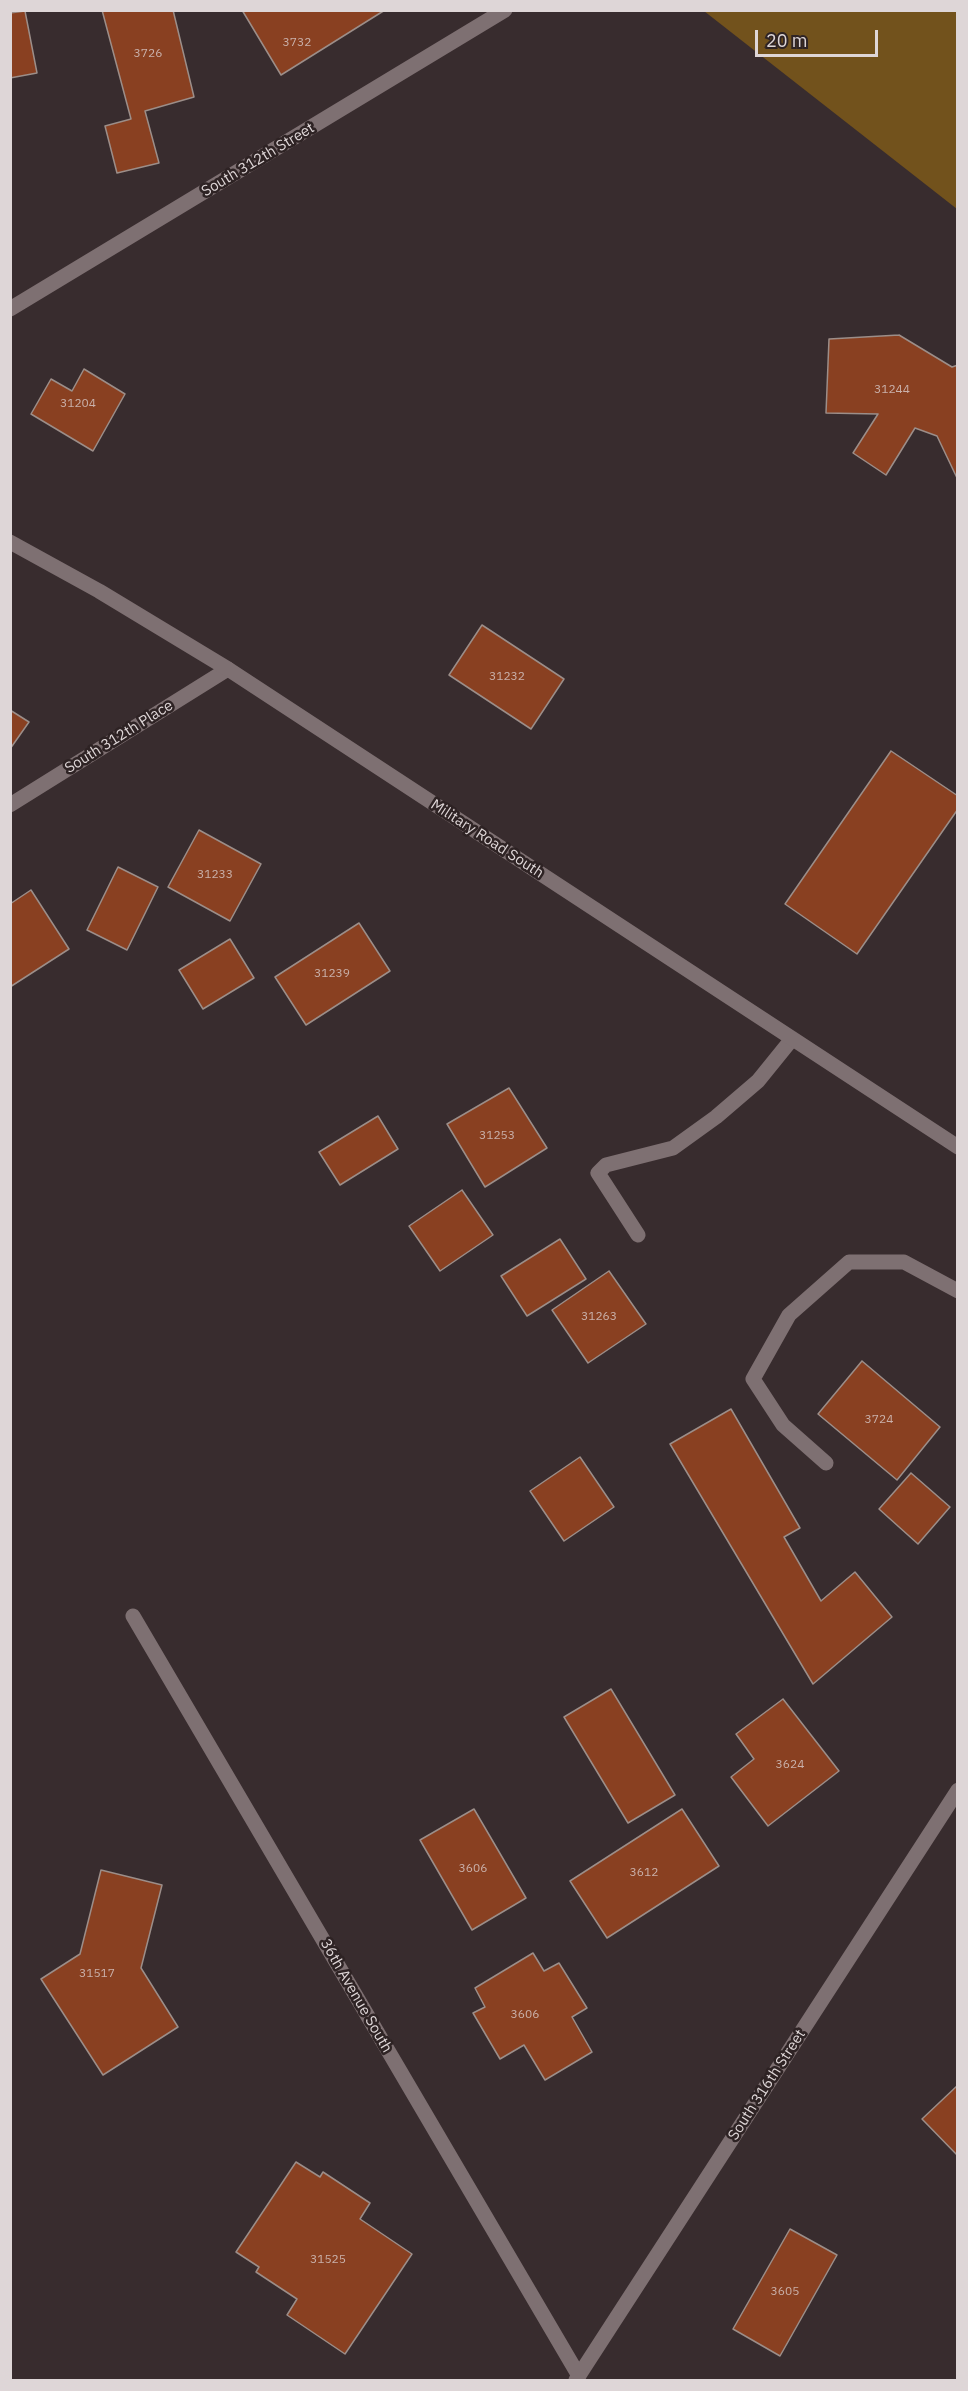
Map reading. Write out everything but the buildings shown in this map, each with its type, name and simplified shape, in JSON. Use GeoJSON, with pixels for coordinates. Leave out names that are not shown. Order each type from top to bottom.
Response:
{"type":"FeatureCollection","features":[{"type":"Feature","properties":{"kind":"street","name":"South 312th Street"},"geometry":{"type":"LineString","coordinates":[[10,309],[504,10]]}},
{"type":"Feature","properties":{"kind":"street","name":"Military Road South"},"geometry":{"type":"LineString","coordinates":[[10,542],[99,591],[228,669],[957,1148]]}},
{"type":"Feature","properties":{"kind":"street","name":"South 312th Place"},"geometry":{"type":"LineString","coordinates":[[10,805],[228,669]]}},
{"type":"Feature","properties":{"kind":"street"},"geometry":{"type":"LineString","coordinates":[[638,1236],[598,1173],[606,1164],[673,1148],[716,1118],[758,1081],[792,1039]]}},
{"type":"Feature","properties":{"kind":"street"},"geometry":{"type":"LineString","coordinates":[[825,1463],[783,1425],[753,1379],[789,1316],[849,1262],[904,1262],[957,1291]]}},
{"type":"Feature","properties":{"kind":"street","name":"36th Avenue South"},"geometry":{"type":"LineString","coordinates":[[133,1616],[578,2378]]}},
{"type":"Feature","properties":{"kind":"street","name":"South 316th Street"},"geometry":{"type":"LineString","coordinates":[[578,2378],[957,1790]]}},
{"type":"Feature","properties":{"kind":"shaded area"},"geometry":{"type":"Polygon","coordinates":[[[704,11],[957,11],[957,209],[704,11]]]}}]}
